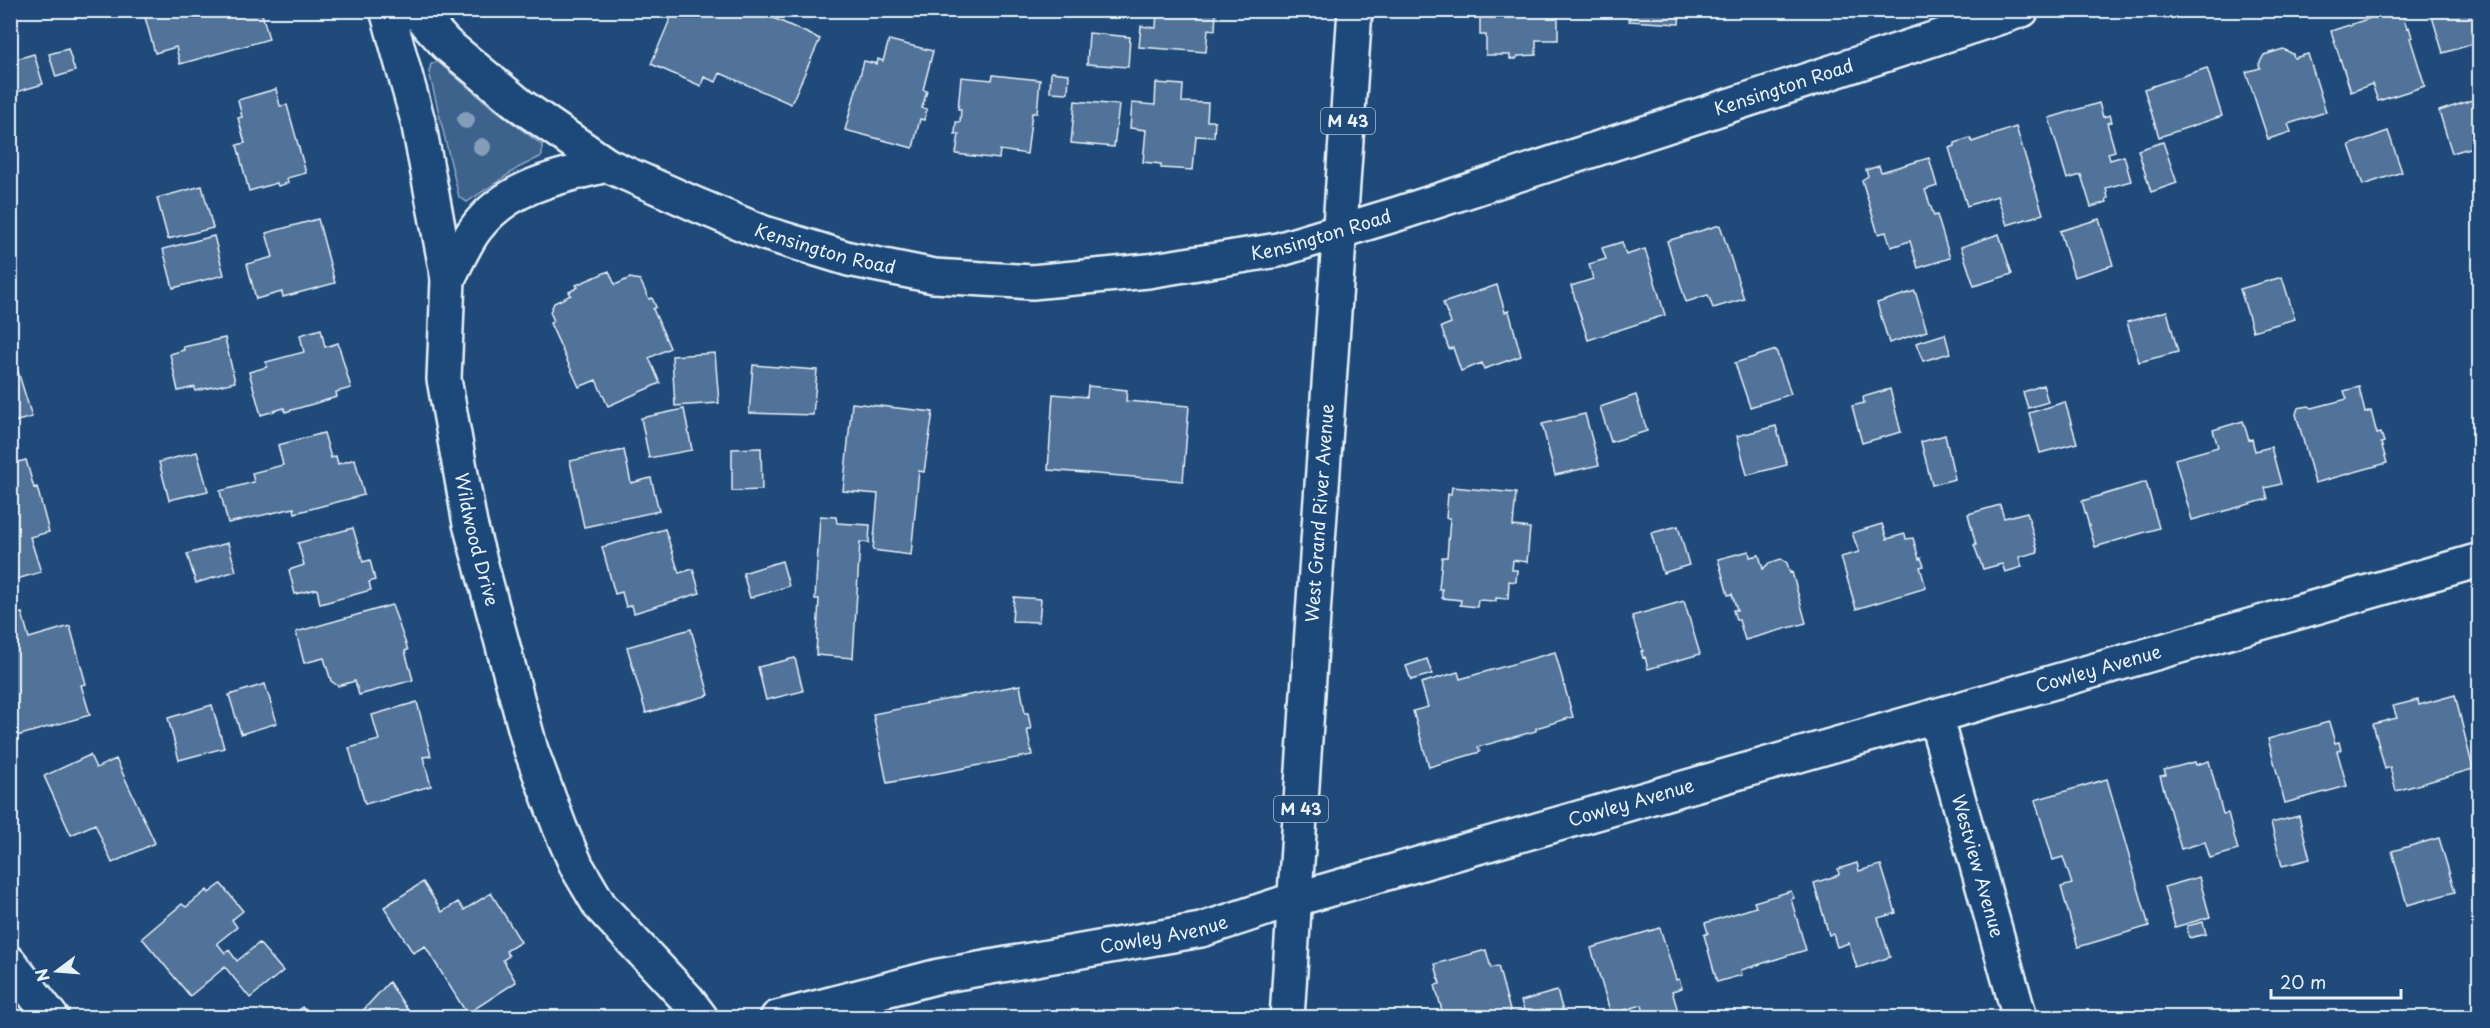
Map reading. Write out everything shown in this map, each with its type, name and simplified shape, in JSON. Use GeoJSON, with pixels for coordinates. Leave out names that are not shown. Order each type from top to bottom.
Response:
{"type":"FeatureCollection","features":[{"type":"Feature","properties":{"kind":"street","name":"Wildwood Drive"},"geometry":{"type":"LineString","coordinates":[[387,10],[418,121],[448,279],[444,379],[470,524],[531,750],[564,838],[577,867],[600,906],[701,1017]]}},
{"type":"Feature","properties":{"kind":"street","name":"Kensington Road"},"geometry":{"type":"LineString","coordinates":[[415,10],[446,44],[520,105],[607,165],[764,233],[849,259],[934,276],[1032,282],[1148,271],[1278,250],[1990,16],[2022,10]]}},
{"type":"Feature","properties":{"kind":"street","name":"West Grand River Avenue"},"geometry":{"type":"LineString","coordinates":[[1287,1017],[1355,10]]}},
{"type":"Feature","properties":{"kind":"street"},"geometry":{"type":"LineString","coordinates":[[448,279],[477,226],[511,195],[555,177],[607,165]]}},
{"type":"Feature","properties":{"kind":"street","name":"Cowley Avenue"},"geometry":{"type":"LineString","coordinates":[[777,1017],[939,976],[1201,930],[1296,899],[2480,560]]}},
{"type":"Feature","properties":{"kind":"street","name":"Westview Avenue"},"geometry":{"type":"LineString","coordinates":[[1935,716],[2020,1017]]}},
{"type":"Feature","properties":{"kind":"street"},"geometry":{"type":"LineString","coordinates":[[10,963],[52,1017]]}},
{"type":"Feature","properties":{"kind":"shaded area"},"geometry":{"type":"Polygon","coordinates":[[[438,62],[542,145],[542,156],[518,168],[467,202],[459,197],[429,72],[431,64],[438,62]]]}},
{"type":"Feature","properties":{"kind":"building"},"geometry":{"type":"Polygon","coordinates":[[[143,10],[261,10],[269,39],[180,64],[176,47],[155,53],[143,10]]]}},
{"type":"Feature","properties":{"kind":"building"},"geometry":{"type":"Polygon","coordinates":[[[674,10],[756,10],[820,39],[791,104],[720,73],[716,82],[704,77],[701,86],[651,64],[674,10]]]}},
{"type":"Feature","properties":{"kind":"building"},"geometry":{"type":"Polygon","coordinates":[[[1157,10],[1216,10],[1215,30],[1208,29],[1206,52],[1139,47],[1141,26],[1156,28],[1157,10]]]}},
{"type":"Feature","properties":{"kind":"building"},"geometry":{"type":"Polygon","coordinates":[[[1480,10],[1558,10],[1558,40],[1536,40],[1536,55],[1510,59],[1510,55],[1486,55],[1486,35],[1480,35],[1480,10]]]}},
{"type":"Feature","properties":{"kind":"building"},"geometry":{"type":"Polygon","coordinates":[[[1630,10],[1680,10],[1679,24],[1629,21],[1630,10]]]}},
{"type":"Feature","properties":{"kind":"building"},"geometry":{"type":"Polygon","coordinates":[[[2401,10],[2407,28],[2409,27],[2412,37],[2410,38],[2425,86],[2378,101],[2372,84],[2351,92],[2331,31],[2401,10]]]}},
{"type":"Feature","properties":{"kind":"building"},"geometry":{"type":"Polygon","coordinates":[[[2430,10],[2480,10],[2480,42],[2443,53],[2430,10]]]}},
{"type":"Feature","properties":{"kind":"building"},"geometry":{"type":"Polygon","coordinates":[[[1089,33],[1130,37],[1128,67],[1087,64],[1089,33]]]}},
{"type":"Feature","properties":{"kind":"building"},"geometry":{"type":"Polygon","coordinates":[[[889,40],[933,51],[923,90],[927,91],[922,108],[927,109],[924,120],[920,119],[913,148],[845,130],[864,61],[877,64],[878,59],[883,61],[889,40]]]}},
{"type":"Feature","properties":{"kind":"building"},"geometry":{"type":"Polygon","coordinates":[[[68,49],[75,71],[56,77],[49,54],[68,49]]]}},
{"type":"Feature","properties":{"kind":"building"},"geometry":{"type":"Polygon","coordinates":[[[2283,49],[2293,54],[2294,58],[2308,54],[2326,112],[2288,124],[2291,132],[2268,139],[2246,72],[2260,68],[2259,64],[2264,55],[2283,49]]]}},
{"type":"Feature","properties":{"kind":"building"},"geometry":{"type":"Polygon","coordinates":[[[34,54],[43,84],[10,94],[10,61],[34,54]]]}},
{"type":"Feature","properties":{"kind":"building"},"geometry":{"type":"Polygon","coordinates":[[[2207,68],[2222,116],[2159,137],[2144,89],[2207,68]]]}},
{"type":"Feature","properties":{"kind":"building"},"geometry":{"type":"Polygon","coordinates":[[[1051,72],[1069,74],[1068,93],[1050,92],[1051,72]]]}},
{"type":"Feature","properties":{"kind":"building"},"geometry":{"type":"Polygon","coordinates":[[[993,75],[1040,80],[1037,113],[1032,113],[1027,154],[1000,150],[999,159],[956,154],[959,134],[955,134],[956,122],[960,122],[961,109],[958,109],[961,77],[992,80],[993,75]]]}},
{"type":"Feature","properties":{"kind":"building"},"geometry":{"type":"Polygon","coordinates":[[[1156,83],[1183,85],[1182,102],[1208,103],[1207,121],[1215,121],[1214,137],[1196,136],[1193,170],[1161,168],[1161,164],[1143,162],[1146,130],[1130,128],[1132,103],[1155,105],[1156,83]]]}},
{"type":"Feature","properties":{"kind":"building"},"geometry":{"type":"Polygon","coordinates":[[[276,89],[280,106],[287,105],[306,173],[287,178],[288,183],[278,186],[277,183],[249,191],[237,145],[245,143],[238,118],[242,117],[238,100],[276,89]]]}},
{"type":"Feature","properties":{"kind":"building"},"geometry":{"type":"Polygon","coordinates":[[[2478,98],[2480,145],[2452,153],[2439,111],[2478,98]]]}},
{"type":"Feature","properties":{"kind":"building"},"geometry":{"type":"Polygon","coordinates":[[[1075,101],[1119,105],[1114,147],[1071,143],[1075,101]]]}},
{"type":"Feature","properties":{"kind":"building"},"geometry":{"type":"Polygon","coordinates":[[[2099,103],[2103,117],[2110,115],[2112,122],[2107,123],[2115,151],[2108,153],[2110,160],[2124,156],[2131,181],[2106,188],[2107,202],[2091,207],[2081,175],[2067,179],[2049,118],[2099,103]]]}},
{"type":"Feature","properties":{"kind":"building"},"geometry":{"type":"Polygon","coordinates":[[[2016,127],[2043,214],[2007,225],[1997,196],[1967,206],[1949,148],[1955,146],[1955,143],[1970,138],[1972,142],[2016,127]]]}},
{"type":"Feature","properties":{"kind":"building"},"geometry":{"type":"Polygon","coordinates":[[[2388,131],[2402,172],[2363,185],[2349,145],[2388,131]]]}},
{"type":"Feature","properties":{"kind":"building"},"geometry":{"type":"Polygon","coordinates":[[[2163,142],[2177,183],[2151,192],[2138,150],[2163,142]]]}},
{"type":"Feature","properties":{"kind":"building"},"geometry":{"type":"Polygon","coordinates":[[[1929,158],[1937,186],[1925,190],[1934,216],[1937,215],[1950,258],[1918,268],[1910,241],[1891,247],[1886,232],[1878,234],[1862,180],[1868,176],[1866,170],[1879,166],[1881,172],[1929,158]]]}},
{"type":"Feature","properties":{"kind":"building"},"geometry":{"type":"Polygon","coordinates":[[[202,186],[213,228],[168,239],[157,198],[202,186]]]}},
{"type":"Feature","properties":{"kind":"building"},"geometry":{"type":"Polygon","coordinates":[[[318,219],[335,283],[283,297],[282,292],[256,299],[247,264],[273,257],[266,233],[318,219]]]}},
{"type":"Feature","properties":{"kind":"building"},"geometry":{"type":"Polygon","coordinates":[[[2099,219],[2113,265],[2074,277],[2060,231],[2099,219]]]}},
{"type":"Feature","properties":{"kind":"building"},"geometry":{"type":"Polygon","coordinates":[[[1720,225],[1744,299],[1713,308],[1708,295],[1686,302],[1667,241],[1720,225]]]}},
{"type":"Feature","properties":{"kind":"building"},"geometry":{"type":"Polygon","coordinates":[[[1999,234],[2012,274],[1974,286],[1961,247],[1999,234]]]}},
{"type":"Feature","properties":{"kind":"building"},"geometry":{"type":"Polygon","coordinates":[[[214,236],[224,275],[173,288],[163,249],[214,236]]]}},
{"type":"Feature","properties":{"kind":"building"},"geometry":{"type":"Polygon","coordinates":[[[1622,242],[1626,255],[1645,249],[1665,315],[1588,340],[1571,286],[1593,279],[1589,264],[1606,259],[1602,248],[1622,242]]]}},
{"type":"Feature","properties":{"kind":"building"},"geometry":{"type":"Polygon","coordinates":[[[609,271],[615,285],[630,278],[640,280],[649,299],[652,298],[656,307],[653,309],[670,348],[649,358],[660,383],[608,406],[596,380],[579,387],[550,323],[554,321],[550,312],[554,303],[571,295],[569,292],[578,287],[576,285],[609,271]]]}},
{"type":"Feature","properties":{"kind":"building"},"geometry":{"type":"Polygon","coordinates":[[[2282,277],[2295,319],[2253,331],[2240,289],[2282,277]]]}},
{"type":"Feature","properties":{"kind":"building"},"geometry":{"type":"Polygon","coordinates":[[[1497,285],[1505,312],[1509,311],[1521,356],[1484,369],[1482,363],[1461,371],[1453,348],[1449,349],[1441,327],[1451,323],[1443,303],[1497,285]]]}},
{"type":"Feature","properties":{"kind":"building"},"geometry":{"type":"Polygon","coordinates":[[[1915,291],[1927,331],[1889,343],[1877,303],[1915,291]]]}},
{"type":"Feature","properties":{"kind":"building"},"geometry":{"type":"Polygon","coordinates":[[[2167,311],[2178,352],[2139,362],[2127,322],[2167,311]]]}},
{"type":"Feature","properties":{"kind":"building"},"geometry":{"type":"Polygon","coordinates":[[[321,329],[325,347],[338,343],[351,388],[336,392],[337,397],[285,412],[284,408],[261,415],[249,372],[267,367],[266,362],[304,352],[300,335],[321,329]]]}},
{"type":"Feature","properties":{"kind":"building"},"geometry":{"type":"Polygon","coordinates":[[[1945,334],[1950,353],[1923,361],[1916,343],[1945,334]]]}},
{"type":"Feature","properties":{"kind":"building"},"geometry":{"type":"Polygon","coordinates":[[[225,338],[235,382],[195,391],[195,387],[178,391],[170,354],[184,350],[183,347],[225,338]]]}},
{"type":"Feature","properties":{"kind":"building"},"geometry":{"type":"Polygon","coordinates":[[[10,345],[32,417],[10,423],[10,345]]]}},
{"type":"Feature","properties":{"kind":"building"},"geometry":{"type":"Polygon","coordinates":[[[1776,350],[1791,394],[1750,407],[1735,363],[1776,350]]]}},
{"type":"Feature","properties":{"kind":"building"},"geometry":{"type":"Polygon","coordinates":[[[715,353],[719,403],[675,406],[672,356],[715,353]]]}},
{"type":"Feature","properties":{"kind":"building"},"geometry":{"type":"Polygon","coordinates":[[[753,365],[817,370],[813,415],[749,413],[753,365]]]}},
{"type":"Feature","properties":{"kind":"building"},"geometry":{"type":"Polygon","coordinates":[[[2043,385],[2048,402],[2028,408],[2023,392],[2043,385]]]}},
{"type":"Feature","properties":{"kind":"building"},"geometry":{"type":"Polygon","coordinates":[[[1088,386],[1127,390],[1126,401],[1189,406],[1183,481],[1048,470],[1053,394],[1087,397],[1088,386]]]}},
{"type":"Feature","properties":{"kind":"building"},"geometry":{"type":"Polygon","coordinates":[[[2359,387],[2365,413],[2371,411],[2377,434],[2381,433],[2384,442],[2381,443],[2387,463],[2315,483],[2296,414],[2298,408],[2309,406],[2312,408],[2347,399],[2344,391],[2359,387]]]}},
{"type":"Feature","properties":{"kind":"building"},"geometry":{"type":"Polygon","coordinates":[[[1890,389],[1901,432],[1862,443],[1852,406],[1864,403],[1863,397],[1890,389]]]}},
{"type":"Feature","properties":{"kind":"building"},"geometry":{"type":"Polygon","coordinates":[[[1636,395],[1647,431],[1611,442],[1600,407],[1636,395]]]}},
{"type":"Feature","properties":{"kind":"building"},"geometry":{"type":"Polygon","coordinates":[[[2065,402],[2077,443],[2040,453],[2029,413],[2065,402]]]}},
{"type":"Feature","properties":{"kind":"building"},"geometry":{"type":"Polygon","coordinates":[[[852,403],[933,412],[924,472],[919,471],[911,555],[873,550],[878,494],[843,491],[852,403]]]}},
{"type":"Feature","properties":{"kind":"building"},"geometry":{"type":"Polygon","coordinates":[[[684,409],[692,450],[649,458],[641,418],[684,409]]]}},
{"type":"Feature","properties":{"kind":"building"},"geometry":{"type":"Polygon","coordinates":[[[1585,414],[1599,465],[1555,475],[1542,424],[1585,414]]]}},
{"type":"Feature","properties":{"kind":"building"},"geometry":{"type":"Polygon","coordinates":[[[2243,421],[2255,451],[2271,447],[2281,484],[2265,488],[2268,499],[2192,520],[2175,459],[2218,447],[2213,430],[2243,421]]]}},
{"type":"Feature","properties":{"kind":"building"},"geometry":{"type":"Polygon","coordinates":[[[1776,426],[1787,465],[1747,475],[1737,436],[1776,426]]]}},
{"type":"Feature","properties":{"kind":"building"},"geometry":{"type":"Polygon","coordinates":[[[324,433],[331,458],[336,456],[338,464],[355,459],[364,495],[295,513],[294,508],[228,523],[220,491],[254,482],[252,473],[283,465],[278,445],[324,433]]]}},
{"type":"Feature","properties":{"kind":"building"},"geometry":{"type":"Polygon","coordinates":[[[1945,435],[1955,479],[1932,485],[1921,442],[1945,435]]]}},
{"type":"Feature","properties":{"kind":"building"},"geometry":{"type":"Polygon","coordinates":[[[761,448],[762,490],[732,491],[732,449],[761,448]]]}},
{"type":"Feature","properties":{"kind":"building"},"geometry":{"type":"Polygon","coordinates":[[[624,450],[631,483],[651,478],[659,511],[584,527],[570,461],[624,450]]]}},
{"type":"Feature","properties":{"kind":"building"},"geometry":{"type":"Polygon","coordinates":[[[197,452],[208,491],[169,500],[159,462],[197,452]]]}},
{"type":"Feature","properties":{"kind":"building"},"geometry":{"type":"Polygon","coordinates":[[[26,460],[34,488],[37,487],[49,532],[30,537],[41,572],[10,581],[10,464],[26,460]]]}},
{"type":"Feature","properties":{"kind":"building"},"geometry":{"type":"Polygon","coordinates":[[[2146,482],[2159,528],[2095,547],[2082,501],[2146,482]]]}},
{"type":"Feature","properties":{"kind":"building"},"geometry":{"type":"Polygon","coordinates":[[[1452,487],[1516,493],[1513,526],[1530,528],[1527,562],[1513,560],[1512,570],[1517,570],[1516,582],[1509,581],[1508,599],[1478,600],[1477,607],[1460,605],[1461,600],[1442,598],[1442,589],[1439,589],[1442,557],[1447,557],[1450,518],[1446,518],[1448,494],[1451,494],[1452,487]]]}},
{"type":"Feature","properties":{"kind":"building"},"geometry":{"type":"Polygon","coordinates":[[[2000,505],[2004,518],[2027,512],[2038,552],[2019,557],[2022,567],[2005,572],[2002,564],[1983,569],[1974,545],[1976,545],[1968,514],[2000,505]]]}},
{"type":"Feature","properties":{"kind":"building"},"geometry":{"type":"Polygon","coordinates":[[[820,516],[836,517],[837,523],[870,525],[869,543],[860,542],[853,658],[816,655],[819,599],[815,599],[820,516]]]}},
{"type":"Feature","properties":{"kind":"building"},"geometry":{"type":"Polygon","coordinates":[[[1882,524],[1887,539],[1905,534],[1906,539],[1913,538],[1919,559],[1921,558],[1924,566],[1920,567],[1926,588],[1856,609],[1841,557],[1859,552],[1852,533],[1882,524]]]}},
{"type":"Feature","properties":{"kind":"building"},"geometry":{"type":"Polygon","coordinates":[[[1678,526],[1689,565],[1663,573],[1651,533],[1678,526]]]}},
{"type":"Feature","properties":{"kind":"building"},"geometry":{"type":"Polygon","coordinates":[[[353,528],[363,562],[370,560],[375,580],[369,582],[371,590],[320,604],[317,589],[295,594],[289,570],[304,565],[298,543],[353,528]]]}},
{"type":"Feature","properties":{"kind":"building"},"geometry":{"type":"Polygon","coordinates":[[[665,529],[679,573],[693,569],[700,593],[634,613],[632,605],[626,607],[622,592],[615,594],[602,547],[665,529]]]}},
{"type":"Feature","properties":{"kind":"building"},"geometry":{"type":"Polygon","coordinates":[[[228,543],[236,571],[196,583],[187,554],[228,543]]]}},
{"type":"Feature","properties":{"kind":"building"},"geometry":{"type":"Polygon","coordinates":[[[1749,551],[1750,557],[1759,555],[1763,569],[1769,563],[1781,559],[1787,563],[1790,573],[1792,572],[1806,623],[1745,640],[1739,620],[1736,620],[1733,610],[1737,610],[1732,594],[1728,595],[1718,559],[1749,551]]]}},
{"type":"Feature","properties":{"kind":"building"},"geometry":{"type":"Polygon","coordinates":[[[782,561],[789,586],[750,598],[743,573],[782,561]]]}},
{"type":"Feature","properties":{"kind":"building"},"geometry":{"type":"Polygon","coordinates":[[[1014,597],[1041,599],[1039,622],[1012,621],[1014,597]]]}},
{"type":"Feature","properties":{"kind":"building"},"geometry":{"type":"Polygon","coordinates":[[[1684,601],[1700,654],[1648,669],[1632,616],[1684,601]]]}},
{"type":"Feature","properties":{"kind":"building"},"geometry":{"type":"Polygon","coordinates":[[[392,605],[408,650],[405,651],[413,680],[359,695],[355,681],[338,686],[331,681],[324,658],[304,663],[296,632],[392,605]]]}},
{"type":"Feature","properties":{"kind":"building"},"geometry":{"type":"Polygon","coordinates":[[[22,613],[29,638],[70,626],[86,684],[81,685],[90,715],[10,738],[10,616],[22,613]]]}},
{"type":"Feature","properties":{"kind":"building"},"geometry":{"type":"Polygon","coordinates":[[[691,629],[709,695],[646,713],[627,647],[691,629]]]}},
{"type":"Feature","properties":{"kind":"building"},"geometry":{"type":"Polygon","coordinates":[[[1555,652],[1573,717],[1536,728],[1536,731],[1478,747],[1480,752],[1429,767],[1413,711],[1428,707],[1421,683],[1458,672],[1460,679],[1555,652]]]}},
{"type":"Feature","properties":{"kind":"building"},"geometry":{"type":"Polygon","coordinates":[[[795,658],[803,691],[766,700],[758,667],[795,658]]]}},
{"type":"Feature","properties":{"kind":"building"},"geometry":{"type":"Polygon","coordinates":[[[1427,659],[1432,674],[1411,680],[1406,666],[1427,659]]]}},
{"type":"Feature","properties":{"kind":"building"},"geometry":{"type":"Polygon","coordinates":[[[265,684],[277,723],[241,734],[229,695],[265,684]]]}},
{"type":"Feature","properties":{"kind":"building"},"geometry":{"type":"Polygon","coordinates":[[[1020,685],[1025,713],[1028,713],[1031,729],[1027,729],[1032,755],[887,783],[873,714],[1020,685]]]}},
{"type":"Feature","properties":{"kind":"building"},"geometry":{"type":"Polygon","coordinates":[[[2455,695],[2473,769],[2396,791],[2390,767],[2385,769],[2373,724],[2397,718],[2393,706],[2418,700],[2419,705],[2455,695]]]}},
{"type":"Feature","properties":{"kind":"building"},"geometry":{"type":"Polygon","coordinates":[[[417,702],[431,756],[423,757],[431,786],[365,804],[349,748],[379,740],[372,715],[417,702]]]}},
{"type":"Feature","properties":{"kind":"building"},"geometry":{"type":"Polygon","coordinates":[[[212,705],[224,748],[179,760],[168,718],[212,705]]]}},
{"type":"Feature","properties":{"kind":"building"},"geometry":{"type":"Polygon","coordinates":[[[2329,722],[2335,743],[2339,742],[2341,750],[2337,751],[2347,786],[2285,803],[2268,739],[2329,722]]]}},
{"type":"Feature","properties":{"kind":"building"},"geometry":{"type":"Polygon","coordinates":[[[90,755],[96,768],[116,759],[155,843],[112,863],[95,824],[71,835],[44,776],[90,755]]]}},
{"type":"Feature","properties":{"kind":"building"},"geometry":{"type":"Polygon","coordinates":[[[2209,761],[2223,814],[2228,813],[2238,850],[2210,858],[2205,842],[2181,849],[2160,776],[2166,775],[2164,770],[2209,761]]]}},
{"type":"Feature","properties":{"kind":"building"},"geometry":{"type":"Polygon","coordinates":[[[2107,779],[2149,926],[2078,947],[2061,887],[2072,884],[2063,857],[2053,860],[2035,800],[2107,779]]]}},
{"type":"Feature","properties":{"kind":"building"},"geometry":{"type":"Polygon","coordinates":[[[2299,816],[2310,859],[2282,866],[2271,823],[2299,816]]]}},
{"type":"Feature","properties":{"kind":"building"},"geometry":{"type":"Polygon","coordinates":[[[2439,838],[2455,892],[2407,905],[2392,851],[2439,838]]]}},
{"type":"Feature","properties":{"kind":"building"},"geometry":{"type":"Polygon","coordinates":[[[1857,863],[1859,871],[1881,865],[1896,913],[1878,918],[1890,957],[1857,968],[1849,943],[1837,947],[1833,934],[1829,935],[1814,883],[1839,875],[1838,869],[1857,863]]]}},
{"type":"Feature","properties":{"kind":"building"},"geometry":{"type":"Polygon","coordinates":[[[2199,877],[2210,917],[2175,927],[2164,887],[2199,877]]]}},
{"type":"Feature","properties":{"kind":"building"},"geometry":{"type":"Polygon","coordinates":[[[423,882],[442,912],[458,902],[464,910],[491,893],[521,942],[506,951],[509,956],[503,960],[516,982],[467,1014],[425,946],[413,953],[384,907],[423,882]]]}},
{"type":"Feature","properties":{"kind":"building"},"geometry":{"type":"Polygon","coordinates":[[[221,884],[243,911],[232,920],[237,927],[217,943],[225,953],[229,950],[237,961],[259,943],[283,971],[250,998],[225,967],[190,996],[142,938],[182,904],[186,907],[207,890],[209,893],[221,884]]]}},
{"type":"Feature","properties":{"kind":"building"},"geometry":{"type":"Polygon","coordinates":[[[1791,891],[1794,898],[1791,899],[1806,950],[1741,970],[1742,975],[1717,982],[1704,935],[1708,933],[1705,923],[1756,907],[1754,902],[1791,891]]]}},
{"type":"Feature","properties":{"kind":"building"},"geometry":{"type":"Polygon","coordinates":[[[2203,922],[2206,934],[2189,938],[2187,926],[2203,922]]]}},
{"type":"Feature","properties":{"kind":"building"},"geometry":{"type":"Polygon","coordinates":[[[1660,928],[1676,980],[1679,979],[1682,988],[1672,991],[1680,1018],[1645,1018],[1642,1005],[1611,1014],[1591,948],[1660,928]]]}},
{"type":"Feature","properties":{"kind":"building"},"geometry":{"type":"Polygon","coordinates":[[[1486,950],[1491,968],[1498,966],[1511,1014],[1524,1010],[1521,1001],[1557,991],[1565,1018],[1444,1018],[1435,985],[1440,984],[1435,964],[1486,950]]]}},
{"type":"Feature","properties":{"kind":"building"},"geometry":{"type":"Polygon","coordinates":[[[389,982],[413,1018],[356,1018],[389,982]]]}},
{"type":"Feature","properties":{"kind":"building"},"geometry":{"type":"Polygon","coordinates":[[[302,1007],[313,1018],[292,1018],[302,1007]]]}}]}
